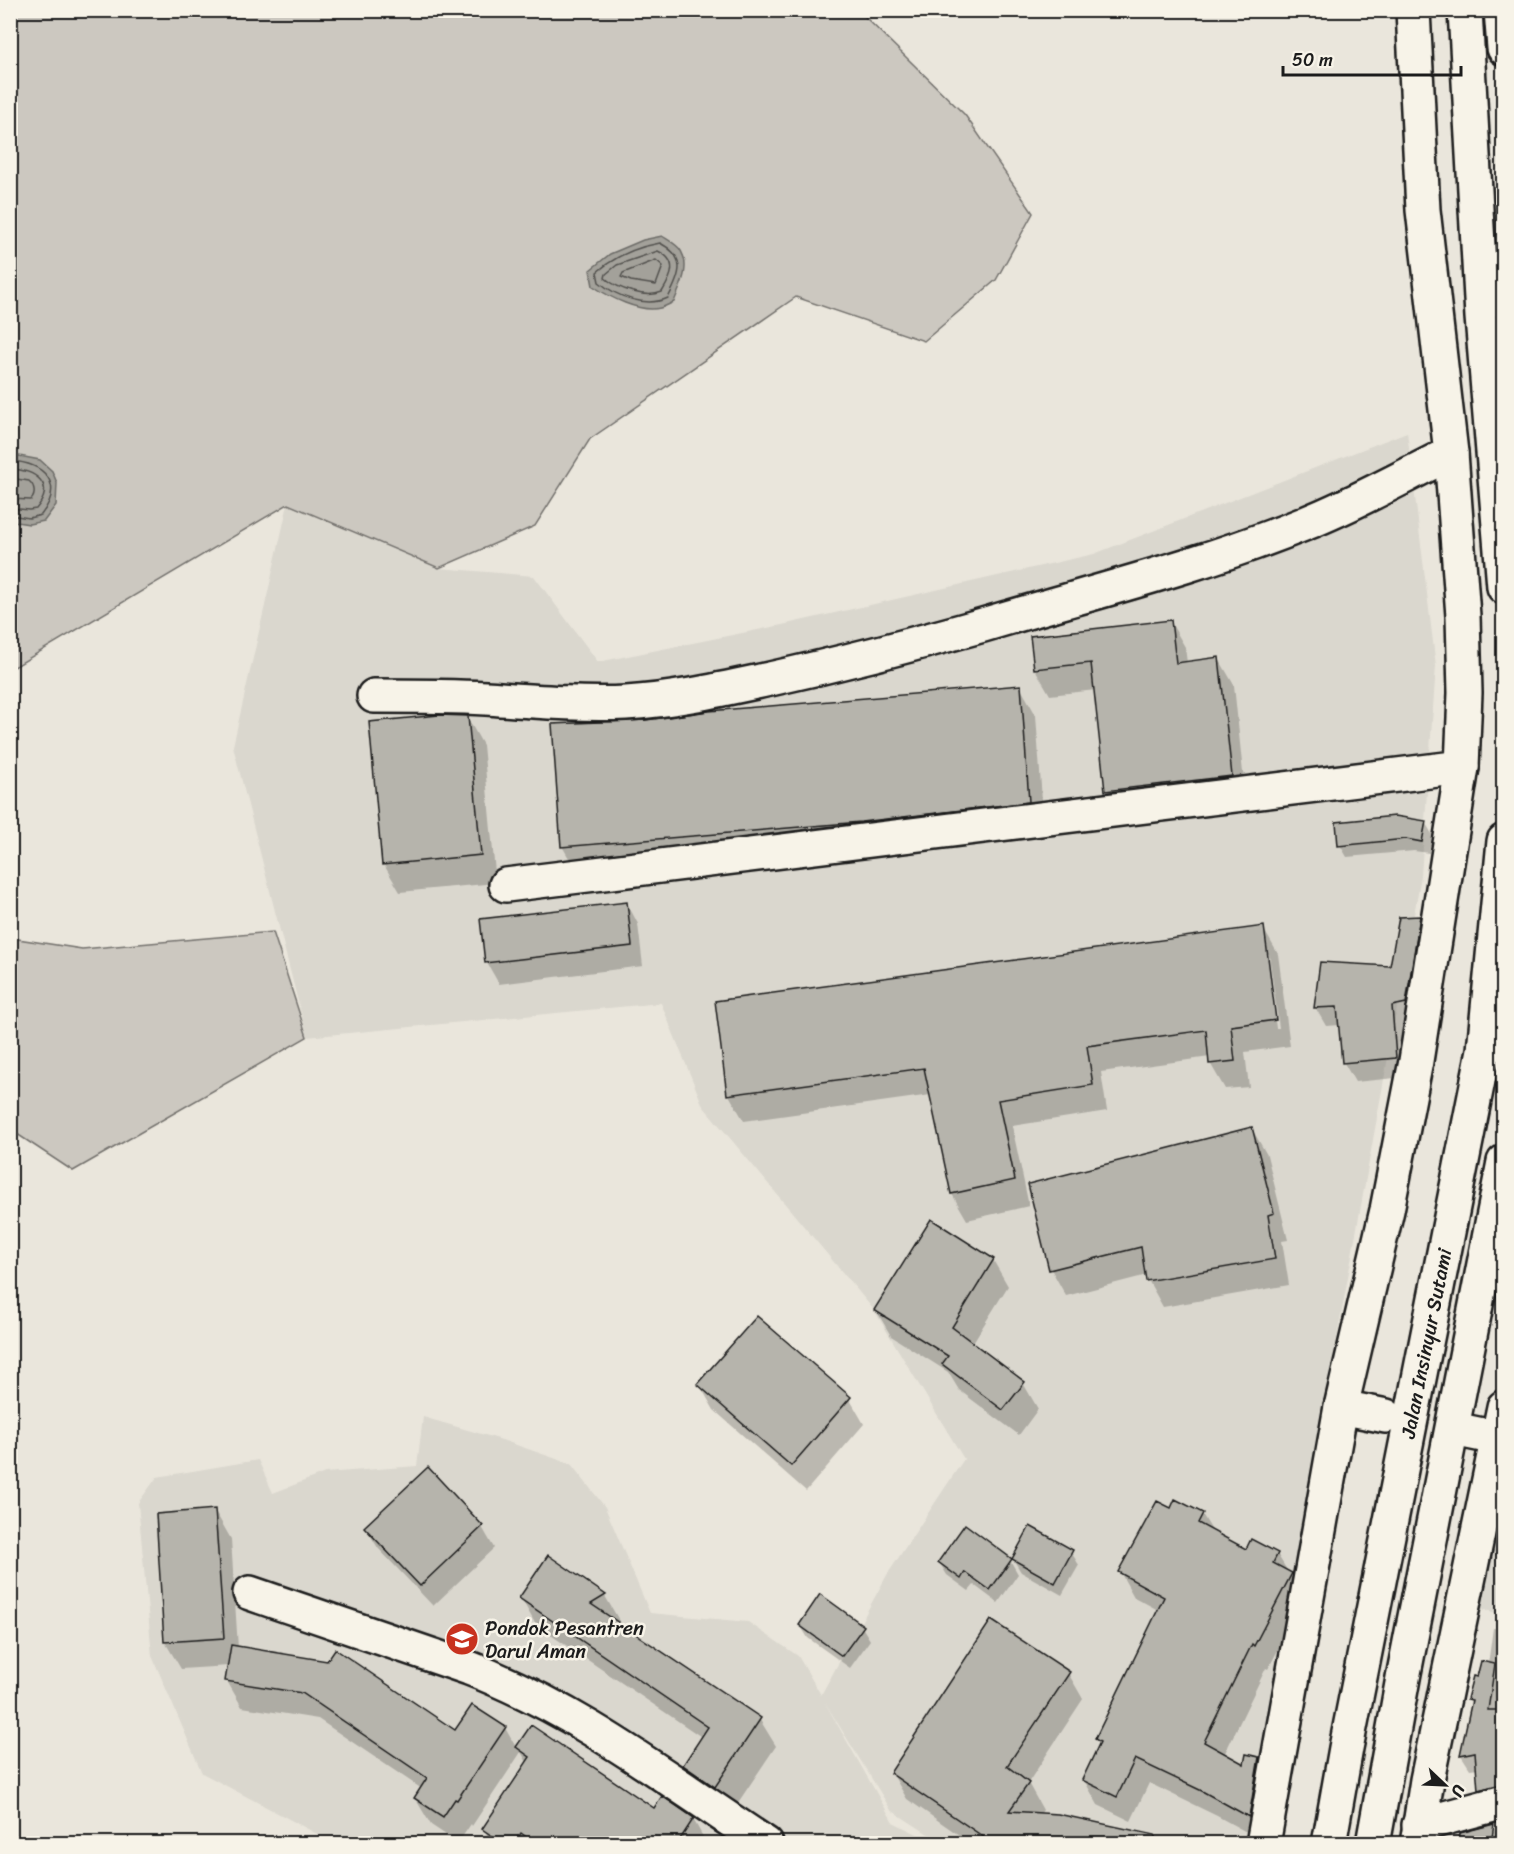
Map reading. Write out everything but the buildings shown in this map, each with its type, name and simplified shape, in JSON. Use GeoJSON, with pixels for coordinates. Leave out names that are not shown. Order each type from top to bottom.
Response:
{"type":"FeatureCollection","features":[{"type":"Feature","properties":{"kind":"main road"},"geometry":{"type":"LineString","coordinates":[[1263,1844],[1341,1407],[1387,1209],[1416,1060],[1462,767],[1465,693],[1463,616],[1451,453],[1423,210],[1413,10]]}},
{"type":"Feature","properties":{"kind":"main road"},"geometry":{"type":"LineString","coordinates":[[1465,10],[1482,317],[1503,587]]}},
{"type":"Feature","properties":{"kind":"main road"},"geometry":{"type":"LineString","coordinates":[[1501,10],[1503,48]]}},
{"type":"Feature","properties":{"kind":"main road"},"geometry":{"type":"LineString","coordinates":[[374,696],[626,703],[670,699],[811,670],[908,647],[1139,580],[1263,540],[1376,492],[1451,453]]}},
{"type":"Feature","properties":{"kind":"main road"},"geometry":{"type":"LineString","coordinates":[[506,885],[1462,767]]}},
{"type":"Feature","properties":{"kind":"main road","name":"Jalan Insinyur Sutami"},"geometry":{"type":"LineString","coordinates":[[1329,1844],[1350,1725],[1484,1050],[1503,841]]}},
{"type":"Feature","properties":{"kind":"main road"},"geometry":{"type":"LineString","coordinates":[[1373,1844],[1503,1162]]}},
{"type":"Feature","properties":{"kind":"main road"},"geometry":{"type":"LineString","coordinates":[[1341,1407],[1386,1416]]}},
{"type":"Feature","properties":{"kind":"main road"},"geometry":{"type":"LineString","coordinates":[[1418,1834],[1490,1426]]}},
{"type":"Feature","properties":{"kind":"main road"},"geometry":{"type":"LineString","coordinates":[[250,1593],[469,1668],[540,1699],[578,1720],[766,1844]]}},
{"type":"Feature","properties":{"kind":"main road"},"geometry":{"type":"LineString","coordinates":[[1418,1834],[1503,1802]]}},
{"type":"Feature","properties":{"kind":"shaded area"},"geometry":{"type":"Polygon","coordinates":[[[10,11],[859,11],[965,115],[1033,213],[996,280],[924,341],[796,297],[590,439],[535,526],[439,568],[288,504],[11,669],[10,11]]]}},
{"type":"Feature","properties":{"kind":"shaded area"},"geometry":{"type":"Polygon","coordinates":[[[1407,432],[1436,666],[1421,876],[1245,1843],[942,1843],[891,1810],[824,1701],[893,1822],[935,1843],[334,1843],[202,1773],[152,1656],[138,1503],[157,1477],[258,1460],[273,1493],[325,1473],[417,1466],[423,1417],[502,1440],[571,1464],[605,1507],[650,1613],[748,1622],[798,1656],[821,1695],[887,1575],[964,1459],[874,1310],[703,1106],[661,1003],[307,1037],[233,746],[288,504],[439,568],[534,576],[598,662],[782,625],[1094,554],[1407,432]]]}},
{"type":"Feature","properties":{"kind":"shaded area"},"geometry":{"type":"Polygon","coordinates":[[[273,932],[307,1037],[73,1171],[11,1130],[11,938],[82,949],[273,932]]]}},
{"type":"Feature","properties":{"kind":"shaded area"},"geometry":{"type":"Polygon","coordinates":[[[1503,1479],[1503,1615],[1479,1608],[1503,1479]]]}},
{"type":"Feature","properties":{"kind":"water"},"geometry":{"type":"Polygon","coordinates":[[[662,236],[678,247],[684,257],[684,277],[674,302],[660,308],[643,308],[616,299],[593,286],[590,270],[610,254],[643,240],[662,236]]]}},
{"type":"Feature","properties":{"kind":"water"},"geometry":{"type":"Polygon","coordinates":[[[10,456],[40,460],[52,471],[57,483],[56,505],[44,521],[29,524],[11,521],[10,456]]]}},
{"type":"Feature","properties":{"kind":"tunnel"},"geometry":{"type":"LineString","coordinates":[[1386,1416],[1468,1432]]}},
{"type":"Feature","properties":{"kind":"place","name":"Pondok Pesantren Darul Aman"},"geometry":{"type":"Point","coordinates":[462,1639]}}]}
